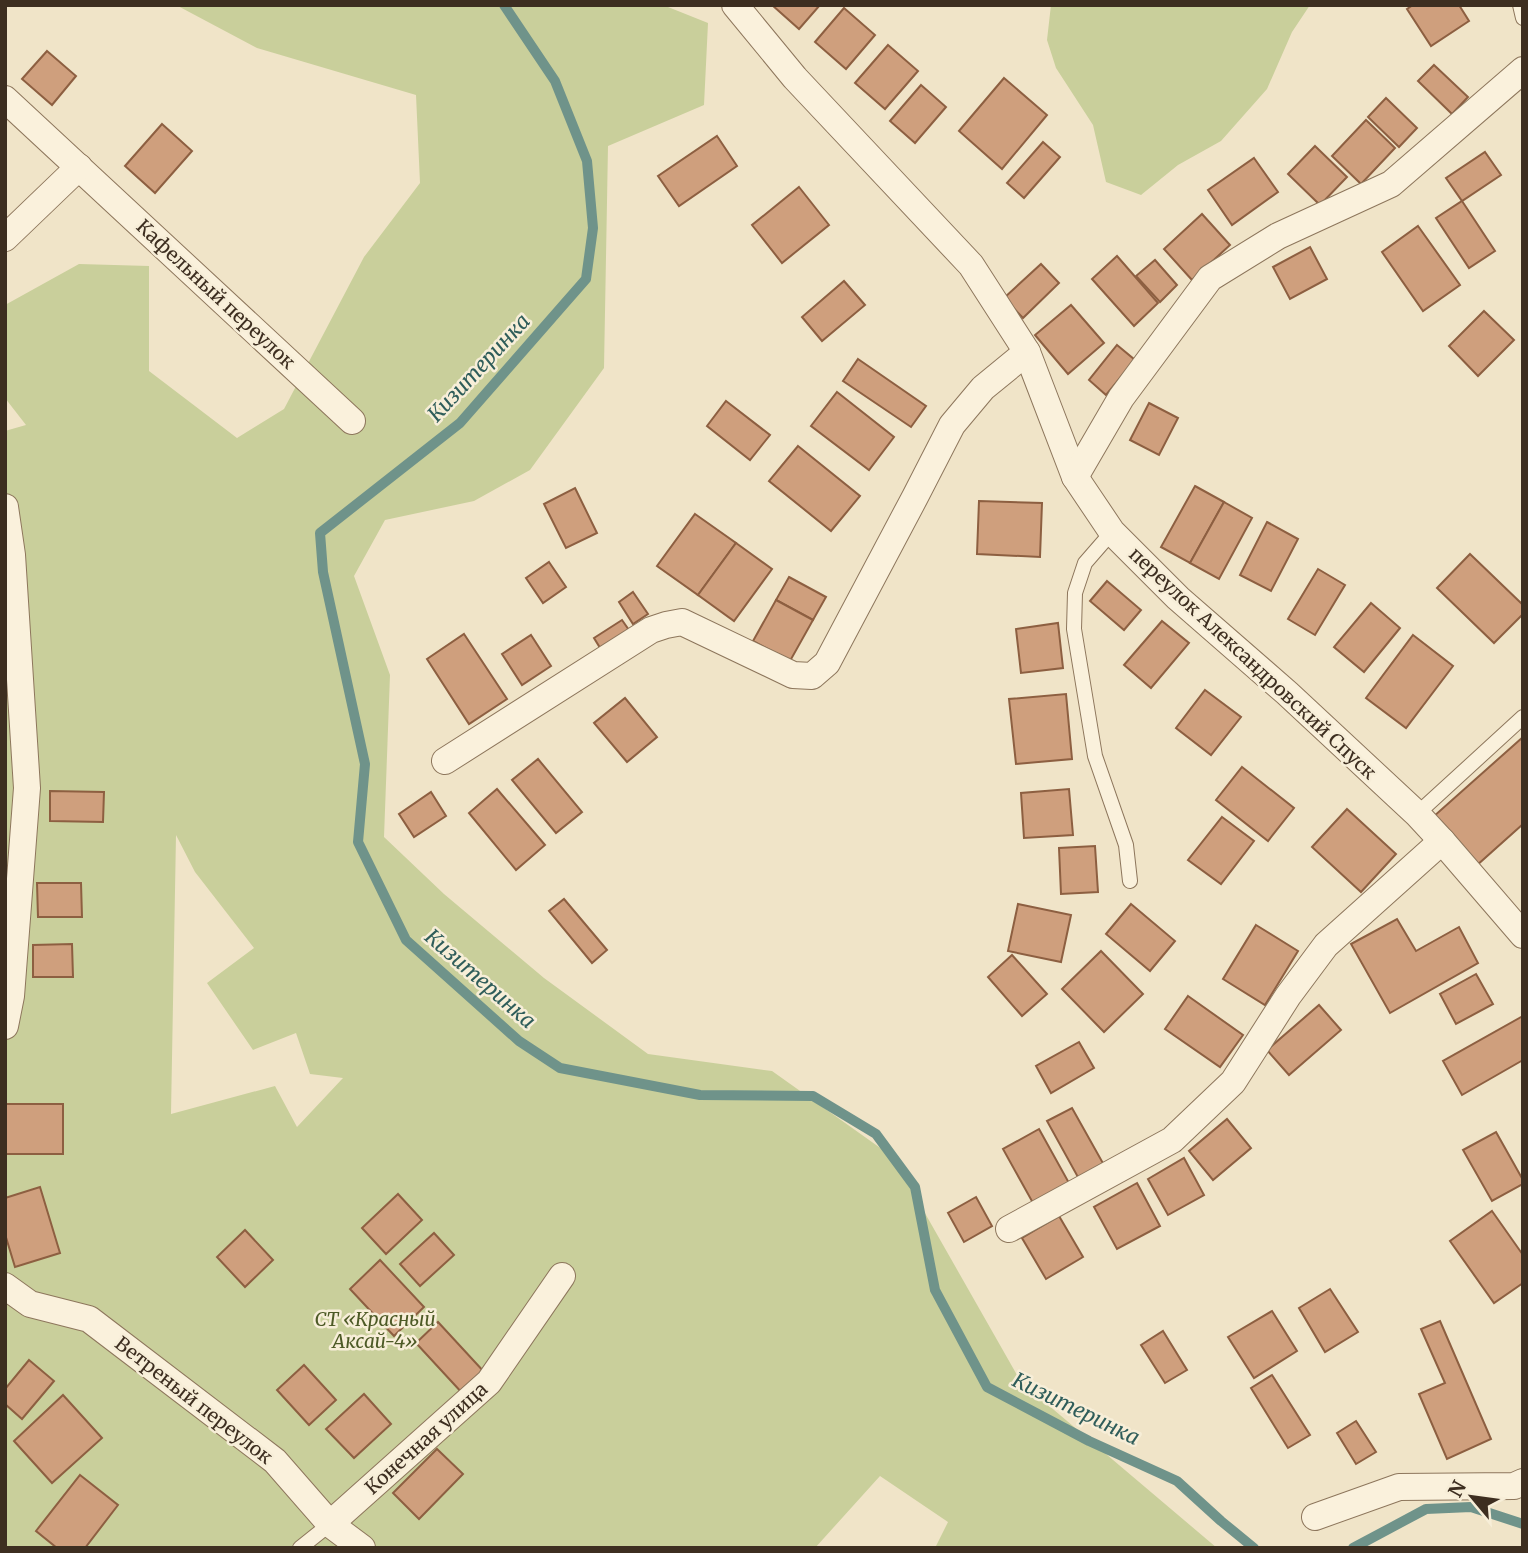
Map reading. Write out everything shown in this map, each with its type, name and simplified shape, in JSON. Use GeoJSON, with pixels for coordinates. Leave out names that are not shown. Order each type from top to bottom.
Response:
{"type":"FeatureCollection","features":[{"type":"Feature","properties":{"kind":"street","name":"переулок Александровский Спуск"},"geometry":{"type":"LineString","coordinates":[[735,5],[795,78],[971,265],[1027,352],[1075,477],[1112,532],[1178,598],[1287,693],[1417,814],[1523,935]]}},
{"type":"Feature","properties":{"kind":"street"},"geometry":{"type":"LineString","coordinates":[[1075,477],[1121,398],[1210,278],[1279,236],[1391,184],[1523,71]]}},
{"type":"Feature","properties":{"kind":"street","name":"Кафельный переулок"},"geometry":{"type":"LineString","coordinates":[[5,99],[352,421]]}},
{"type":"Feature","properties":{"kind":"street"},"geometry":{"type":"LineString","coordinates":[[5,238],[79,167]]}},
{"type":"Feature","properties":{"kind":"street"},"geometry":{"type":"LineString","coordinates":[[445,761],[651,630],[666,625],[681,622],[793,676],[812,677],[827,663],[952,425],[983,388],[1027,352]]}},
{"type":"Feature","properties":{"kind":"street"},"geometry":{"type":"LineString","coordinates":[[5,507],[12,555],[27,788],[11,996],[5,1026]]}},
{"type":"Feature","properties":{"kind":"street"},"geometry":{"type":"LineString","coordinates":[[1009,1229],[1172,1140],[1233,1082],[1288,996],[1326,945],[1442,841]]}},
{"type":"Feature","properties":{"kind":"street","name":"Конечная улица"},"geometry":{"type":"LineString","coordinates":[[330,1524],[489,1382],[562,1276]]}},
{"type":"Feature","properties":{"kind":"street","name":"Ветреный переулок"},"geometry":{"type":"LineString","coordinates":[[5,1286],[30,1304],[89,1319],[275,1461],[330,1524],[362,1548]]}},
{"type":"Feature","properties":{"kind":"street"},"geometry":{"type":"LineString","coordinates":[[1315,1517],[1399,1487],[1514,1486],[1523,1482]]}},
{"type":"Feature","properties":{"kind":"lane"},"geometry":{"type":"LineString","coordinates":[[1520,5],[1523,19]]}},
{"type":"Feature","properties":{"kind":"lane"},"geometry":{"type":"LineString","coordinates":[[1112,532],[1085,563],[1074,593],[1074,629],[1095,756],[1126,845],[1130,881]]}},
{"type":"Feature","properties":{"kind":"lane"},"geometry":{"type":"LineString","coordinates":[[1417,814],[1523,717]]}},
{"type":"Feature","properties":{"kind":"lane"},"geometry":{"type":"LineString","coordinates":[[300,1548],[330,1524]]}},
{"type":"Feature","properties":{"kind":"green space","name":"СТ «Красный Аксай-4»"},"geometry":{"type":"Polygon","coordinates":[[[176,5],[663,5],[708,23],[704,105],[608,146],[604,368],[530,470],[474,501],[385,520],[354,576],[390,675],[384,837],[444,894],[544,978],[648,1054],[772,1071],[893,1157],[1021,1382],[1217,1548],[935,1548],[948,1522],[880,1476],[815,1548],[5,1548],[5,431],[26,425],[5,398],[5,305],[79,264],[149,266],[149,371],[237,438],[284,409],[364,257],[420,183],[416,95],[257,48],[176,5]],[[176,835],[171,1114],[275,1086],[297,1127],[343,1078],[310,1074],[296,1033],[253,1050],[207,983],[254,948],[195,872],[176,835]]]}},
{"type":"Feature","properties":{"kind":"green space"},"geometry":{"type":"Polygon","coordinates":[[[1051,5],[1310,5],[1292,32],[1267,89],[1221,141],[1178,165],[1141,195],[1106,182],[1093,125],[1056,68],[1047,40],[1051,5]]]}},
{"type":"Feature","properties":{"kind":"building"},"geometry":{"type":"Polygon","coordinates":[[[772,5],[820,5],[799,29],[772,5]]]}},
{"type":"Feature","properties":{"kind":"building"},"geometry":{"type":"Polygon","coordinates":[[[1413,5],[1459,5],[1469,21],[1431,46],[1407,9],[1413,5]]]}},
{"type":"Feature","properties":{"kind":"building"},"geometry":{"type":"Polygon","coordinates":[[[844,8],[875,35],[846,69],[815,42],[844,8]]]}},
{"type":"Feature","properties":{"kind":"building"},"geometry":{"type":"Polygon","coordinates":[[[888,45],[918,71],[885,109],[855,83],[888,45]]]}},
{"type":"Feature","properties":{"kind":"building"},"geometry":{"type":"Polygon","coordinates":[[[47,51],[76,76],[52,105],[22,79],[47,51]]]}},
{"type":"Feature","properties":{"kind":"building"},"geometry":{"type":"Polygon","coordinates":[[[1434,65],[1468,97],[1452,114],[1418,81],[1434,65]]]}},
{"type":"Feature","properties":{"kind":"building"},"geometry":{"type":"Polygon","coordinates":[[[1004,78],[1047,115],[1002,169],[959,131],[1004,78]]]}},
{"type":"Feature","properties":{"kind":"building"},"geometry":{"type":"Polygon","coordinates":[[[921,85],[946,107],[915,143],[890,121],[921,85]]]}},
{"type":"Feature","properties":{"kind":"building"},"geometry":{"type":"Polygon","coordinates":[[[1386,98],[1417,128],[1399,147],[1368,117],[1386,98]]]}},
{"type":"Feature","properties":{"kind":"building"},"geometry":{"type":"Polygon","coordinates":[[[1366,120],[1395,148],[1361,184],[1332,156],[1366,120]]]}},
{"type":"Feature","properties":{"kind":"building"},"geometry":{"type":"Polygon","coordinates":[[[162,124],[192,151],[155,193],[125,166],[162,124]]]}},
{"type":"Feature","properties":{"kind":"building"},"geometry":{"type":"Polygon","coordinates":[[[717,136],[737,166],[679,206],[658,176],[717,136]]]}},
{"type":"Feature","properties":{"kind":"building"},"geometry":{"type":"Polygon","coordinates":[[[1043,142],[1060,157],[1024,198],[1007,183],[1043,142]]]}},
{"type":"Feature","properties":{"kind":"building"},"geometry":{"type":"Polygon","coordinates":[[[1315,146],[1347,177],[1320,205],[1288,174],[1315,146]]]}},
{"type":"Feature","properties":{"kind":"building"},"geometry":{"type":"Polygon","coordinates":[[[1485,152],[1501,175],[1462,201],[1446,178],[1485,152]]]}},
{"type":"Feature","properties":{"kind":"building"},"geometry":{"type":"Polygon","coordinates":[[[1254,158],[1278,192],[1232,225],[1208,190],[1254,158]]]}},
{"type":"Feature","properties":{"kind":"building"},"geometry":{"type":"Polygon","coordinates":[[[799,187],[829,225],[782,263],[752,225],[799,187]]]}},
{"type":"Feature","properties":{"kind":"building"},"geometry":{"type":"Polygon","coordinates":[[[1462,201],[1495,251],[1469,268],[1436,218],[1462,201]]]}},
{"type":"Feature","properties":{"kind":"building"},"geometry":{"type":"Polygon","coordinates":[[[1202,214],[1230,245],[1192,280],[1164,249],[1202,214]]]}},
{"type":"Feature","properties":{"kind":"building"},"geometry":{"type":"Polygon","coordinates":[[[1418,226],[1460,285],[1423,311],[1382,252],[1418,226]]]}},
{"type":"Feature","properties":{"kind":"building"},"geometry":{"type":"Polygon","coordinates":[[[1310,247],[1327,279],[1290,299],[1273,267],[1310,247]]]}},
{"type":"Feature","properties":{"kind":"building"},"geometry":{"type":"Polygon","coordinates":[[[1117,256],[1158,303],[1134,326],[1092,279],[1117,256]]]}},
{"type":"Feature","properties":{"kind":"building"},"geometry":{"type":"Polygon","coordinates":[[[1155,260],[1177,285],[1160,302],[1136,276],[1155,260]]]}},
{"type":"Feature","properties":{"kind":"building"},"geometry":{"type":"Polygon","coordinates":[[[1041,264],[1059,283],[1023,318],[1004,298],[1041,264]]]}},
{"type":"Feature","properties":{"kind":"building"},"geometry":{"type":"Polygon","coordinates":[[[844,281],[865,305],[822,341],[802,317],[844,281]]]}},
{"type":"Feature","properties":{"kind":"building"},"geometry":{"type":"Polygon","coordinates":[[[1071,305],[1104,343],[1068,374],[1035,335],[1071,305]]]}},
{"type":"Feature","properties":{"kind":"building"},"geometry":{"type":"Polygon","coordinates":[[[1484,311],[1514,340],[1478,376],[1449,346],[1484,311]]]}},
{"type":"Feature","properties":{"kind":"building"},"geometry":{"type":"Polygon","coordinates":[[[1117,345],[1135,360],[1106,395],[1089,380],[1117,345]]]}},
{"type":"Feature","properties":{"kind":"building"},"geometry":{"type":"Polygon","coordinates":[[[858,359],[926,406],[911,427],[843,381],[858,359]]]}},
{"type":"Feature","properties":{"kind":"building"},"geometry":{"type":"Polygon","coordinates":[[[837,392],[894,437],[869,470],[811,426],[837,392]]]}},
{"type":"Feature","properties":{"kind":"building"},"geometry":{"type":"Polygon","coordinates":[[[726,401],[770,435],[750,460],[707,426],[726,401]]]}},
{"type":"Feature","properties":{"kind":"building"},"geometry":{"type":"Polygon","coordinates":[[[1149,403],[1178,418],[1159,455],[1130,440],[1149,403]]]}},
{"type":"Feature","properties":{"kind":"building"},"geometry":{"type":"Polygon","coordinates":[[[798,446],[860,496],[831,531],[769,481],[798,446]]]}},
{"type":"Feature","properties":{"kind":"building"},"geometry":{"type":"Polygon","coordinates":[[[1195,486],[1224,502],[1190,563],[1161,547],[1195,486]]]}},
{"type":"Feature","properties":{"kind":"building"},"geometry":{"type":"Polygon","coordinates":[[[575,488],[597,533],[566,548],[544,504],[575,488]]]}},
{"type":"Feature","properties":{"kind":"building"},"geometry":{"type":"Polygon","coordinates":[[[979,501],[1042,503],[1040,557],[977,554],[979,501]]]}},
{"type":"Feature","properties":{"kind":"building"},"geometry":{"type":"Polygon","coordinates":[[[1224,502],[1252,518],[1219,579],[1190,563],[1224,502]]]}},
{"type":"Feature","properties":{"kind":"building"},"geometry":{"type":"Polygon","coordinates":[[[695,514],[736,543],[698,595],[657,566],[695,514]]]}},
{"type":"Feature","properties":{"kind":"building"},"geometry":{"type":"Polygon","coordinates":[[[1267,522],[1298,539],[1271,591],[1240,575],[1267,522]]]}},
{"type":"Feature","properties":{"kind":"building"},"geometry":{"type":"Polygon","coordinates":[[[736,543],[772,569],[734,621],[698,595],[736,543]]]}},
{"type":"Feature","properties":{"kind":"building"},"geometry":{"type":"Polygon","coordinates":[[[1470,554],[1523,605],[1523,614],[1494,643],[1437,588],[1470,554]]]}},
{"type":"Feature","properties":{"kind":"building"},"geometry":{"type":"Polygon","coordinates":[[[549,562],[566,587],[543,603],[526,578],[549,562]]]}},
{"type":"Feature","properties":{"kind":"building"},"geometry":{"type":"Polygon","coordinates":[[[1318,569],[1345,585],[1315,635],[1288,619],[1318,569]]]}},
{"type":"Feature","properties":{"kind":"building"},"geometry":{"type":"Polygon","coordinates":[[[789,577],[826,597],[813,620],[776,600],[789,577]]]}},
{"type":"Feature","properties":{"kind":"building"},"geometry":{"type":"Polygon","coordinates":[[[1107,581],[1141,610],[1124,630],[1090,601],[1107,581]]]}},
{"type":"Feature","properties":{"kind":"building"},"geometry":{"type":"Polygon","coordinates":[[[633,592],[648,614],[633,624],[619,602],[633,592]]]}},
{"type":"Feature","properties":{"kind":"building"},"geometry":{"type":"Polygon","coordinates":[[[776,600],[813,620],[790,661],[753,641],[776,600]]]}},
{"type":"Feature","properties":{"kind":"building"},"geometry":{"type":"Polygon","coordinates":[[[1371,603],[1400,628],[1364,672],[1334,647],[1371,603]]]}},
{"type":"Feature","properties":{"kind":"building"},"geometry":{"type":"Polygon","coordinates":[[[622,620],[631,633],[602,651],[594,638],[622,620]]]}},
{"type":"Feature","properties":{"kind":"building"},"geometry":{"type":"Polygon","coordinates":[[[1162,621],[1189,643],[1151,688],[1124,665],[1162,621]]]}},
{"type":"Feature","properties":{"kind":"building"},"geometry":{"type":"Polygon","coordinates":[[[1058,623],[1063,668],[1021,673],[1016,629],[1058,623]]]}},
{"type":"Feature","properties":{"kind":"building"},"geometry":{"type":"Polygon","coordinates":[[[464,634],[507,699],[469,724],[427,659],[464,634]]]}},
{"type":"Feature","properties":{"kind":"building"},"geometry":{"type":"Polygon","coordinates":[[[531,635],[551,666],[522,685],[502,654],[531,635]]]}},
{"type":"Feature","properties":{"kind":"building"},"geometry":{"type":"Polygon","coordinates":[[[1413,635],[1453,666],[1406,728],[1366,698],[1413,635]]]}},
{"type":"Feature","properties":{"kind":"building"},"geometry":{"type":"Polygon","coordinates":[[[1205,690],[1241,717],[1211,755],[1176,728],[1205,690]]]}},
{"type":"Feature","properties":{"kind":"building"},"geometry":{"type":"Polygon","coordinates":[[[1066,694],[1072,759],[1016,764],[1009,699],[1066,694]]]}},
{"type":"Feature","properties":{"kind":"building"},"geometry":{"type":"Polygon","coordinates":[[[625,698],[657,737],[627,762],[594,723],[625,698]]]}},
{"type":"Feature","properties":{"kind":"building"},"geometry":{"type":"Polygon","coordinates":[[[1523,737],[1523,824],[1476,866],[1433,817],[1523,737]]]}},
{"type":"Feature","properties":{"kind":"building"},"geometry":{"type":"Polygon","coordinates":[[[538,759],[582,812],[556,833],[512,780],[538,759]]]}},
{"type":"Feature","properties":{"kind":"building"},"geometry":{"type":"Polygon","coordinates":[[[1242,767],[1294,808],[1268,841],[1216,800],[1242,767]]]}},
{"type":"Feature","properties":{"kind":"building"},"geometry":{"type":"Polygon","coordinates":[[[497,789],[545,845],[516,870],[469,813],[497,789]]]}},
{"type":"Feature","properties":{"kind":"building"},"geometry":{"type":"Polygon","coordinates":[[[1069,789],[1073,835],[1024,838],[1021,793],[1069,789]]]}},
{"type":"Feature","properties":{"kind":"building"},"geometry":{"type":"Polygon","coordinates":[[[50,791],[104,792],[103,822],[50,821],[50,791]]]}},
{"type":"Feature","properties":{"kind":"building"},"geometry":{"type":"Polygon","coordinates":[[[431,792],[446,816],[414,837],[399,814],[431,792]]]}},
{"type":"Feature","properties":{"kind":"building"},"geometry":{"type":"Polygon","coordinates":[[[1347,809],[1396,854],[1361,892],[1312,847],[1347,809]]]}},
{"type":"Feature","properties":{"kind":"building"},"geometry":{"type":"Polygon","coordinates":[[[1222,817],[1254,841],[1221,884],[1188,860],[1222,817]]]}},
{"type":"Feature","properties":{"kind":"building"},"geometry":{"type":"Polygon","coordinates":[[[1095,846],[1098,892],[1061,894],[1059,848],[1095,846]]]}},
{"type":"Feature","properties":{"kind":"building"},"geometry":{"type":"Polygon","coordinates":[[[37,883],[81,883],[82,917],[38,917],[37,883]]]}},
{"type":"Feature","properties":{"kind":"building"},"geometry":{"type":"Polygon","coordinates":[[[564,899],[607,950],[592,963],[549,911],[564,899]]]}},
{"type":"Feature","properties":{"kind":"building"},"geometry":{"type":"Polygon","coordinates":[[[1018,904],[1071,915],[1061,962],[1008,951],[1018,904]]]}},
{"type":"Feature","properties":{"kind":"building"},"geometry":{"type":"Polygon","coordinates":[[[1131,904],[1175,941],[1150,971],[1106,934],[1131,904]]]}},
{"type":"Feature","properties":{"kind":"building"},"geometry":{"type":"Polygon","coordinates":[[[1397,919],[1416,951],[1459,927],[1478,963],[1390,1013],[1351,944],[1397,919]]]}},
{"type":"Feature","properties":{"kind":"building"},"geometry":{"type":"Polygon","coordinates":[[[1256,925],[1298,951],[1265,1005],[1223,979],[1256,925]]]}},
{"type":"Feature","properties":{"kind":"building"},"geometry":{"type":"Polygon","coordinates":[[[72,944],[73,977],[33,977],[33,945],[72,944]]]}},
{"type":"Feature","properties":{"kind":"building"},"geometry":{"type":"Polygon","coordinates":[[[1101,951],[1143,994],[1104,1032],[1062,989],[1101,951]]]}},
{"type":"Feature","properties":{"kind":"building"},"geometry":{"type":"Polygon","coordinates":[[[1012,955],[1047,994],[1022,1016],[988,977],[1012,955]]]}},
{"type":"Feature","properties":{"kind":"building"},"geometry":{"type":"Polygon","coordinates":[[[1476,974],[1493,1004],[1456,1024],[1440,994],[1476,974]]]}},
{"type":"Feature","properties":{"kind":"building"},"geometry":{"type":"Polygon","coordinates":[[[1188,996],[1243,1035],[1220,1067],[1165,1029],[1188,996]]]}},
{"type":"Feature","properties":{"kind":"building"},"geometry":{"type":"Polygon","coordinates":[[[1319,1005],[1341,1030],[1289,1075],[1267,1050],[1319,1005]]]}},
{"type":"Feature","properties":{"kind":"building"},"geometry":{"type":"Polygon","coordinates":[[[1523,1016],[1523,1060],[1462,1095],[1443,1061],[1523,1016]]]}},
{"type":"Feature","properties":{"kind":"building"},"geometry":{"type":"Polygon","coordinates":[[[1079,1042],[1094,1068],[1051,1093],[1036,1066],[1079,1042]]]}},
{"type":"Feature","properties":{"kind":"building"},"geometry":{"type":"Polygon","coordinates":[[[5,1104],[63,1104],[63,1154],[5,1154],[5,1104]]]}},
{"type":"Feature","properties":{"kind":"building"},"geometry":{"type":"Polygon","coordinates":[[[1072,1108],[1104,1165],[1079,1179],[1047,1121],[1072,1108]]]}},
{"type":"Feature","properties":{"kind":"building"},"geometry":{"type":"Polygon","coordinates":[[[1227,1119],[1251,1148],[1213,1180],[1189,1151],[1227,1119]]]}},
{"type":"Feature","properties":{"kind":"building"},"geometry":{"type":"Polygon","coordinates":[[[1039,1129],[1069,1183],[1033,1203],[1003,1149],[1039,1129]]]}},
{"type":"Feature","properties":{"kind":"building"},"geometry":{"type":"Polygon","coordinates":[[[1496,1132],[1523,1184],[1492,1201],[1463,1150],[1496,1132]]]}},
{"type":"Feature","properties":{"kind":"building"},"geometry":{"type":"Polygon","coordinates":[[[1184,1158],[1204,1195],[1168,1215],[1148,1179],[1184,1158]]]}},
{"type":"Feature","properties":{"kind":"building"},"geometry":{"type":"Polygon","coordinates":[[[1137,1183],[1160,1226],[1117,1249],[1094,1207],[1137,1183]]]}},
{"type":"Feature","properties":{"kind":"building"},"geometry":{"type":"Polygon","coordinates":[[[40,1187],[60,1253],[15,1267],[5,1234],[5,1198],[40,1187]]]}},
{"type":"Feature","properties":{"kind":"building"},"geometry":{"type":"Polygon","coordinates":[[[398,1194],[422,1220],[386,1254],[362,1228],[398,1194]]]}},
{"type":"Feature","properties":{"kind":"building"},"geometry":{"type":"Polygon","coordinates":[[[976,1197],[992,1226],[964,1242],[948,1213],[976,1197]]]}},
{"type":"Feature","properties":{"kind":"building"},"geometry":{"type":"Polygon","coordinates":[[[1492,1211],[1523,1255],[1523,1283],[1494,1303],[1450,1241],[1492,1211]]]}},
{"type":"Feature","properties":{"kind":"building"},"geometry":{"type":"Polygon","coordinates":[[[1059,1216],[1083,1257],[1046,1279],[1022,1238],[1059,1216]]]}},
{"type":"Feature","properties":{"kind":"building"},"geometry":{"type":"Polygon","coordinates":[[[245,1230],[273,1260],[245,1287],[217,1257],[245,1230]]]}},
{"type":"Feature","properties":{"kind":"building"},"geometry":{"type":"Polygon","coordinates":[[[434,1233],[454,1255],[420,1286],[400,1264],[434,1233]]]}},
{"type":"Feature","properties":{"kind":"building"},"geometry":{"type":"Polygon","coordinates":[[[380,1260],[424,1307],[394,1336],[350,1289],[380,1260]]]}},
{"type":"Feature","properties":{"kind":"building"},"geometry":{"type":"Polygon","coordinates":[[[1330,1289],[1358,1332],[1325,1352],[1299,1308],[1330,1289]]]}},
{"type":"Feature","properties":{"kind":"building"},"geometry":{"type":"Polygon","coordinates":[[[1272,1311],[1297,1351],[1254,1378],[1228,1337],[1272,1311]]]}},
{"type":"Feature","properties":{"kind":"building"},"geometry":{"type":"Polygon","coordinates":[[[1440,1321],[1491,1439],[1447,1459],[1419,1394],[1445,1383],[1421,1329],[1440,1321]]]}},
{"type":"Feature","properties":{"kind":"building"},"geometry":{"type":"Polygon","coordinates":[[[438,1322],[486,1374],[464,1395],[416,1343],[438,1322]]]}},
{"type":"Feature","properties":{"kind":"building"},"geometry":{"type":"Polygon","coordinates":[[[1163,1331],[1187,1370],[1165,1383],[1141,1345],[1163,1331]]]}},
{"type":"Feature","properties":{"kind":"building"},"geometry":{"type":"Polygon","coordinates":[[[29,1360],[54,1381],[22,1419],[5,1404],[5,1389],[29,1360]]]}},
{"type":"Feature","properties":{"kind":"building"},"geometry":{"type":"Polygon","coordinates":[[[304,1365],[336,1400],[309,1425],[277,1390],[304,1365]]]}},
{"type":"Feature","properties":{"kind":"building"},"geometry":{"type":"Polygon","coordinates":[[[1272,1375],[1310,1435],[1288,1448],[1251,1388],[1272,1375]]]}},
{"type":"Feature","properties":{"kind":"building"},"geometry":{"type":"Polygon","coordinates":[[[364,1394],[391,1424],[354,1458],[326,1429],[364,1394]]]}},
{"type":"Feature","properties":{"kind":"building"},"geometry":{"type":"Polygon","coordinates":[[[63,1395],[102,1438],[52,1483],[14,1441],[63,1395]]]}},
{"type":"Feature","properties":{"kind":"building"},"geometry":{"type":"Polygon","coordinates":[[[1356,1421],[1376,1452],[1356,1464],[1337,1433],[1356,1421]]]}},
{"type":"Feature","properties":{"kind":"building"},"geometry":{"type":"Polygon","coordinates":[[[437,1449],[463,1474],[419,1519],[393,1493],[437,1449]]]}},
{"type":"Feature","properties":{"kind":"building"},"geometry":{"type":"Polygon","coordinates":[[[80,1475],[118,1505],[85,1548],[57,1548],[36,1531],[80,1475]]]}},
{"type":"Feature","properties":{"kind":"waterway","name":"Кизитеринка"},"geometry":{"type":"LineString","coordinates":[[504,5],[555,81],[587,161],[593,228],[586,279],[460,423],[320,533],[323,572],[365,764],[358,842],[406,940],[519,1041],[560,1068],[700,1095],[813,1096],[876,1134],[915,1187],[935,1290],[987,1387],[1089,1441],[1177,1481],[1254,1548]]}},
{"type":"Feature","properties":{"kind":"waterway","name":"Кизитеринка"},"geometry":{"type":"LineString","coordinates":[[1353,1548],[1426,1509],[1471,1507],[1523,1524]]}}]}
